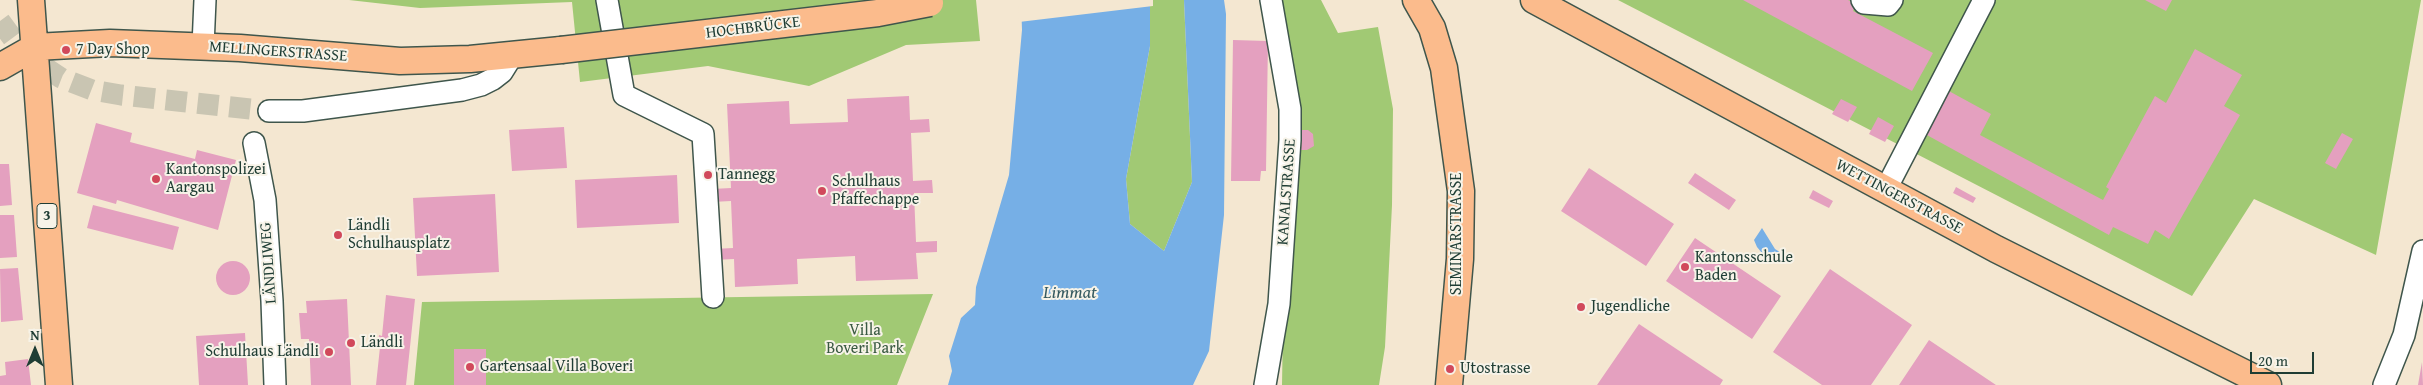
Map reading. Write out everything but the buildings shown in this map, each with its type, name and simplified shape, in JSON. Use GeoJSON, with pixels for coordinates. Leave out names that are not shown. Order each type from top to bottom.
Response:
{"type":"FeatureCollection","features":[{"type":"Feature","properties":{"kind":"main road","name":"3"},"geometry":{"type":"LineString","coordinates":[[31,0],[36,48],[59,385]]}},
{"type":"Feature","properties":{"kind":"main road","name":"HOCHBRÜCKE"},"geometry":{"type":"LineString","coordinates":[[561,50],[878,13],[944,0]]}},
{"type":"Feature","properties":{"kind":"main road","name":"SEMINARSTRASSE"},"geometry":{"type":"LineString","coordinates":[[1416,0],[1432,28],[1444,68],[1461,191],[1460,259],[1448,385]]}},
{"type":"Feature","properties":{"kind":"main road","name":"WETTINGERSTRASSE"},"geometry":{"type":"LineString","coordinates":[[1534,0],[1996,249],[2268,385]]}},
{"type":"Feature","properties":{"kind":"main road","name":"MELLINGERSTRASSE"},"geometry":{"type":"LineString","coordinates":[[0,67],[36,48],[110,43],[203,46],[400,61],[512,56],[561,50]]}},
{"type":"Feature","properties":{"kind":"street"},"geometry":{"type":"LineString","coordinates":[[607,0],[624,95],[703,134],[713,297]]}},
{"type":"Feature","properties":{"kind":"street","name":"KANALSTRASSE"},"geometry":{"type":"LineString","coordinates":[[1265,385],[1279,304],[1290,140],[1290,109],[1271,0]]}},
{"type":"Feature","properties":{"kind":"street"},"geometry":{"type":"LineString","coordinates":[[1862,0],[1864,3],[1888,5],[1892,0]]}},
{"type":"Feature","properties":{"kind":"street"},"geometry":{"type":"LineString","coordinates":[[1886,190],[1984,0]]}},
{"type":"Feature","properties":{"kind":"street"},"geometry":{"type":"LineString","coordinates":[[203,46],[207,1]]}},
{"type":"Feature","properties":{"kind":"street"},"geometry":{"type":"LineString","coordinates":[[0,54],[36,48]]}},
{"type":"Feature","properties":{"kind":"street"},"geometry":{"type":"LineString","coordinates":[[269,111],[304,111],[462,90],[481,85],[493,79],[502,72],[512,56]]}},
{"type":"Feature","properties":{"kind":"street","name":"LÄNDLIWEG"},"geometry":{"type":"LineString","coordinates":[[254,142],[265,200],[272,301],[274,385]]}},
{"type":"Feature","properties":{"kind":"street"},"geometry":{"type":"LineString","coordinates":[[2384,385],[2404,335],[2423,251]]}},
{"type":"Feature","properties":{"kind":"green space"},"geometry":{"type":"Polygon","coordinates":[[[349,0],[976,0],[980,41],[906,45],[809,86],[708,66],[580,82],[572,2],[420,8],[349,0]]]}},
{"type":"Feature","properties":{"kind":"green space"},"geometry":{"type":"Polygon","coordinates":[[[1150,0],[1184,0],[1192,182],[1164,251],[1130,224],[1126,179],[1150,46],[1150,0]]]}},
{"type":"Feature","properties":{"kind":"green space"},"geometry":{"type":"Polygon","coordinates":[[[1263,0],[1321,0],[1338,33],[1378,27],[1393,109],[1392,205],[1385,347],[1379,385],[1282,385],[1284,266],[1281,120],[1263,0]]]}},
{"type":"Feature","properties":{"kind":"green space"},"geometry":{"type":"Polygon","coordinates":[[[1618,0],[2421,0],[2376,255],[2254,199],[2192,296],[1618,0]]]}},
{"type":"Feature","properties":{"kind":"green space","name":"Villa Boveri Park"},"geometry":{"type":"Polygon","coordinates":[[[933,294],[897,385],[414,385],[422,302],[933,294]]]}},
{"type":"Feature","properties":{"kind":"water","name":"Limmat"},"geometry":{"type":"Polygon","coordinates":[[[1021,0],[1150,0],[1150,46],[1126,179],[1130,224],[1164,251],[1192,182],[1184,0],[1224,0],[1226,14],[1224,215],[1209,351],[1193,385],[948,385],[952,371],[949,356],[961,318],[975,305],[976,287],[1009,175],[1022,30],[1021,0]]]}},
{"type":"Feature","properties":{"kind":"water"},"geometry":{"type":"Polygon","coordinates":[[[1762,228],[1775,249],[1783,254],[1784,258],[1762,253],[1757,247],[1754,240],[1762,228]]]}},
{"type":"Feature","properties":{"kind":"pier"},"geometry":{"type":"Polygon","coordinates":[[[1018,0],[1153,0],[1153,6],[1019,22],[1018,0]]]}},
{"type":"Feature","properties":{"kind":"tunnel"},"geometry":{"type":"LineString","coordinates":[[0,21],[17,44],[40,64],[61,78],[92,90],[121,95],[269,111]]}},
{"type":"Feature","properties":{"kind":"place","name":"7 Day Shop"},"geometry":{"type":"Point","coordinates":[66,50]}},
{"type":"Feature","properties":{"kind":"place","name":"Tannegg"},"geometry":{"type":"Point","coordinates":[708,175]}},
{"type":"Feature","properties":{"kind":"place","name":"Kantonspolizei Aargau"},"geometry":{"type":"Point","coordinates":[156,179]}},
{"type":"Feature","properties":{"kind":"place","name":"Schulhaus Pfaffechappe"},"geometry":{"type":"Point","coordinates":[822,191]}},
{"type":"Feature","properties":{"kind":"place","name":"Ländli Schulhausplatz"},"geometry":{"type":"Point","coordinates":[338,235]}},
{"type":"Feature","properties":{"kind":"place","name":"Kantonsschule Baden"},"geometry":{"type":"Point","coordinates":[1685,267]}},
{"type":"Feature","properties":{"kind":"place","name":"Jugendliche"},"geometry":{"type":"Point","coordinates":[1581,307]}},
{"type":"Feature","properties":{"kind":"place","name":"Ländli"},"geometry":{"type":"Point","coordinates":[351,343]}},
{"type":"Feature","properties":{"kind":"place","name":"Schulhaus Ländli"},"geometry":{"type":"Point","coordinates":[329,352]}},
{"type":"Feature","properties":{"kind":"place","name":"Gartensaal Villa Boveri"},"geometry":{"type":"Point","coordinates":[470,367]}},
{"type":"Feature","properties":{"kind":"place","name":"Utostrasse"},"geometry":{"type":"Point","coordinates":[1450,369]}}]}
